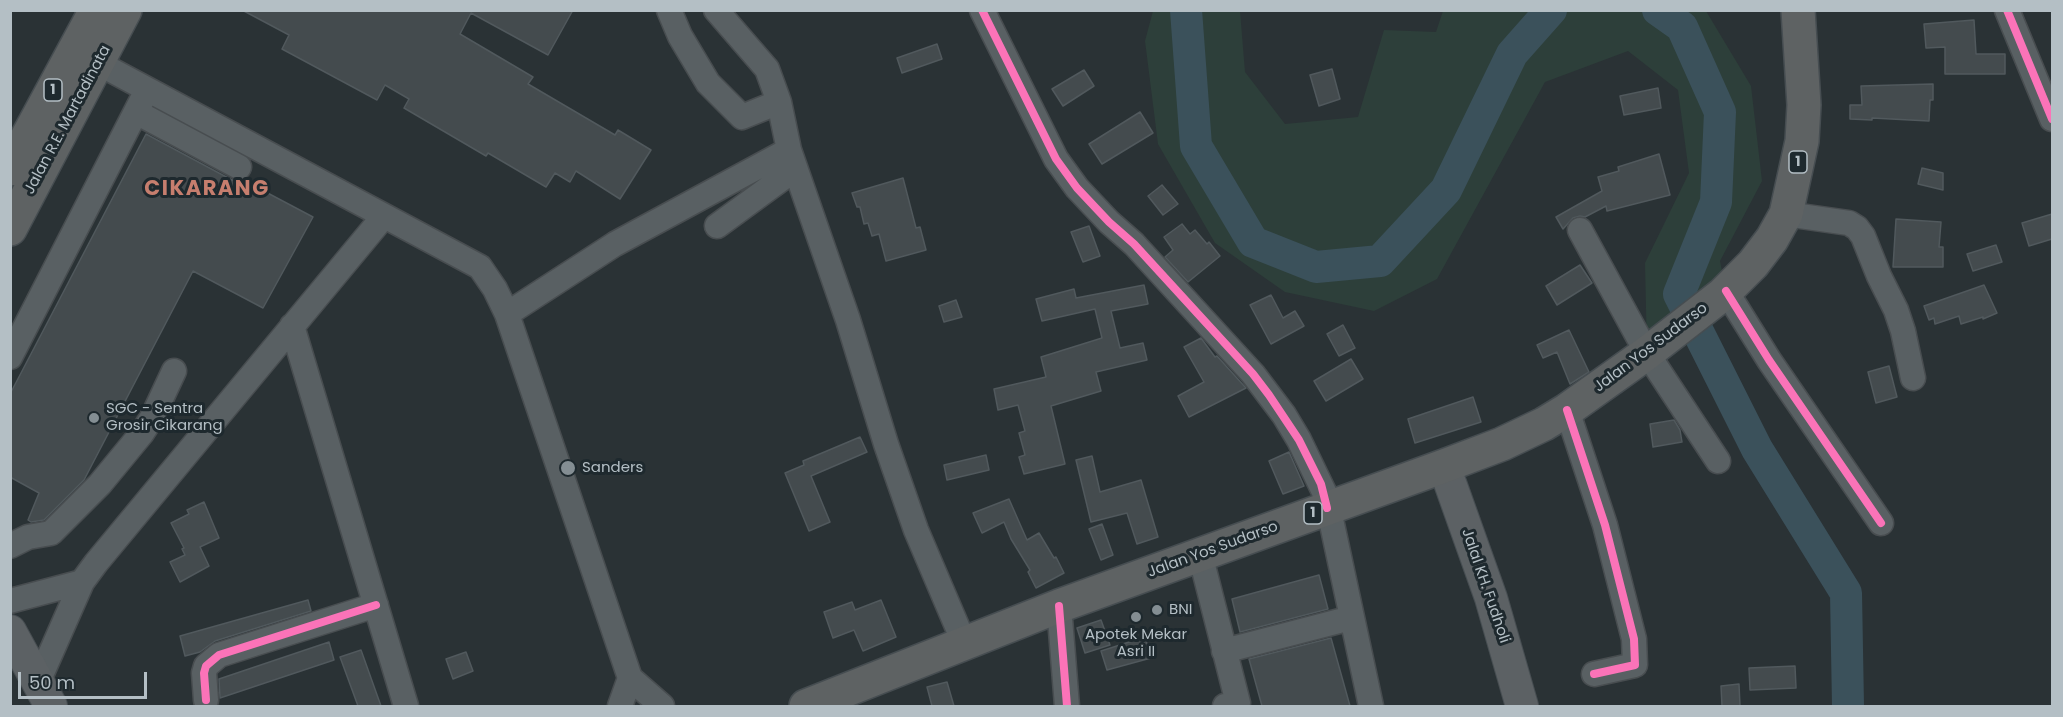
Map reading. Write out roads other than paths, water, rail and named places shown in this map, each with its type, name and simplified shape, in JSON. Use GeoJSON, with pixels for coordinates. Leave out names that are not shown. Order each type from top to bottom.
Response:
{"type":"FeatureCollection","features":[{"type":"Feature","properties":{"kind":"highway","name":"Jalan R.E. Martadinata"},"geometry":{"type":"LineString","coordinates":[[10,169],[96,10]]}},
{"type":"Feature","properties":{"kind":"highway","name":"Jalan R.E. Martadinata"},"geometry":{"type":"LineString","coordinates":[[10,229],[125,10]]}},
{"type":"Feature","properties":{"kind":"highway","name":"1"},"geometry":{"type":"LineString","coordinates":[[1725,293],[1772,240],[1786,214],[1802,141],[1804,105],[1798,10]]}},
{"type":"Feature","properties":{"kind":"highway","name":"Jalan Yos Sudarso"},"geometry":{"type":"LineString","coordinates":[[806,706],[1059,606],[1502,444],[1567,410],[1649,352],[1725,293]]}},
{"type":"Feature","properties":{"kind":"main road","name":"Jalal KH. Fudholi"},"geometry":{"type":"LineString","coordinates":[[1444,466],[1491,598],[1522,706]]}},
{"type":"Feature","properties":{"kind":"main road"},"geometry":{"type":"LineString","coordinates":[[10,631],[42,698]]}},
{"type":"Feature","properties":{"kind":"main road"},"geometry":{"type":"LineString","coordinates":[[10,654],[42,698]]}},
{"type":"Feature","properties":{"kind":"street"},"geometry":{"type":"LineString","coordinates":[[669,10],[680,36],[708,83],[742,117],[779,102]]}},
{"type":"Feature","properties":{"kind":"street"},"geometry":{"type":"LineString","coordinates":[[716,10],[767,69],[779,102],[792,160],[848,320],[886,444],[916,531],[965,645]]}},
{"type":"Feature","properties":{"kind":"street"},"geometry":{"type":"LineString","coordinates":[[982,10],[1056,159],[1077,188],[1109,222],[1134,244],[1269,394],[1299,440],[1326,496],[1371,706]]}},
{"type":"Feature","properties":{"kind":"street"},"geometry":{"type":"LineString","coordinates":[[2007,10],[2052,119]]}},
{"type":"Feature","properties":{"kind":"street"},"geometry":{"type":"LineString","coordinates":[[98,63],[480,267],[495,289],[507,314],[630,678],[662,706]]}},
{"type":"Feature","properties":{"kind":"street"},"geometry":{"type":"LineString","coordinates":[[10,357],[147,90]]}},
{"type":"Feature","properties":{"kind":"street"},"geometry":{"type":"LineString","coordinates":[[136,112],[239,167]]}},
{"type":"Feature","properties":{"kind":"street"},"geometry":{"type":"LineString","coordinates":[[717,226],[792,160]]}},
{"type":"Feature","properties":{"kind":"street"},"geometry":{"type":"LineString","coordinates":[[507,314],[615,244],[792,160]]}},
{"type":"Feature","properties":{"kind":"street"},"geometry":{"type":"LineString","coordinates":[[1786,214],[1848,223],[1857,228],[1863,236],[1896,310],[1913,378]]}},
{"type":"Feature","properties":{"kind":"street"},"geometry":{"type":"LineString","coordinates":[[42,698],[82,582],[384,216]]}},
{"type":"Feature","properties":{"kind":"street"},"geometry":{"type":"LineString","coordinates":[[1580,230],[1649,352],[1718,461]]}},
{"type":"Feature","properties":{"kind":"street"},"geometry":{"type":"LineString","coordinates":[[1725,293],[1881,523]]}},
{"type":"Feature","properties":{"kind":"street"},"geometry":{"type":"LineString","coordinates":[[292,326],[406,706]]}},
{"type":"Feature","properties":{"kind":"street"},"geometry":{"type":"LineString","coordinates":[[16,537],[51,533],[100,484],[131,449],[153,416],[174,371]]}},
{"type":"Feature","properties":{"kind":"street"},"geometry":{"type":"LineString","coordinates":[[1567,410],[1605,525],[1634,639],[1636,675],[1594,674]]}},
{"type":"Feature","properties":{"kind":"street"},"geometry":{"type":"LineString","coordinates":[[1200,554],[1224,651],[1234,705]]}},
{"type":"Feature","properties":{"kind":"street"},"geometry":{"type":"LineString","coordinates":[[10,601],[82,582]]}},
{"type":"Feature","properties":{"kind":"street"},"geometry":{"type":"LineString","coordinates":[[202,704],[206,666],[219,655],[376,605]]}},
{"type":"Feature","properties":{"kind":"street"},"geometry":{"type":"LineString","coordinates":[[1059,606],[1067,706]]}},
{"type":"Feature","properties":{"kind":"street"},"geometry":{"type":"LineString","coordinates":[[1224,651],[1351,618]]}},
{"type":"Feature","properties":{"kind":"street"},"geometry":{"type":"LineString","coordinates":[[620,706],[630,678]]}},
{"type":"Feature","properties":{"kind":"waterway"},"geometry":{"type":"LineString","coordinates":[[1186,10],[1196,146],[1253,242],[1316,267],[1380,261],[1446,190],[1512,54],[1551,10]]}},
{"type":"Feature","properties":{"kind":"waterway"},"geometry":{"type":"LineString","coordinates":[[1658,10],[1682,27],[1720,112],[1716,202],[1679,294],[1757,449],[1846,593],[1848,706]]}},
{"type":"Feature","properties":{"kind":"place","name":"SGC - Sentra Grosir Cikarang"},"geometry":{"type":"Point","coordinates":[94,418]}},
{"type":"Feature","properties":{"kind":"place","name":"Sanders"},"geometry":{"type":"Point","coordinates":[568,468]}},
{"type":"Feature","properties":{"kind":"place","name":"BNI"},"geometry":{"type":"Point","coordinates":[1157,610]}},
{"type":"Feature","properties":{"kind":"place","name":"Apotek Mekar Asri II"},"geometry":{"type":"Point","coordinates":[1136,617]}},
{"type":"Feature","properties":{"kind":"district","name":"CIKARANG"},"geometry":{"type":"Point","coordinates":[207,190]}}]}
